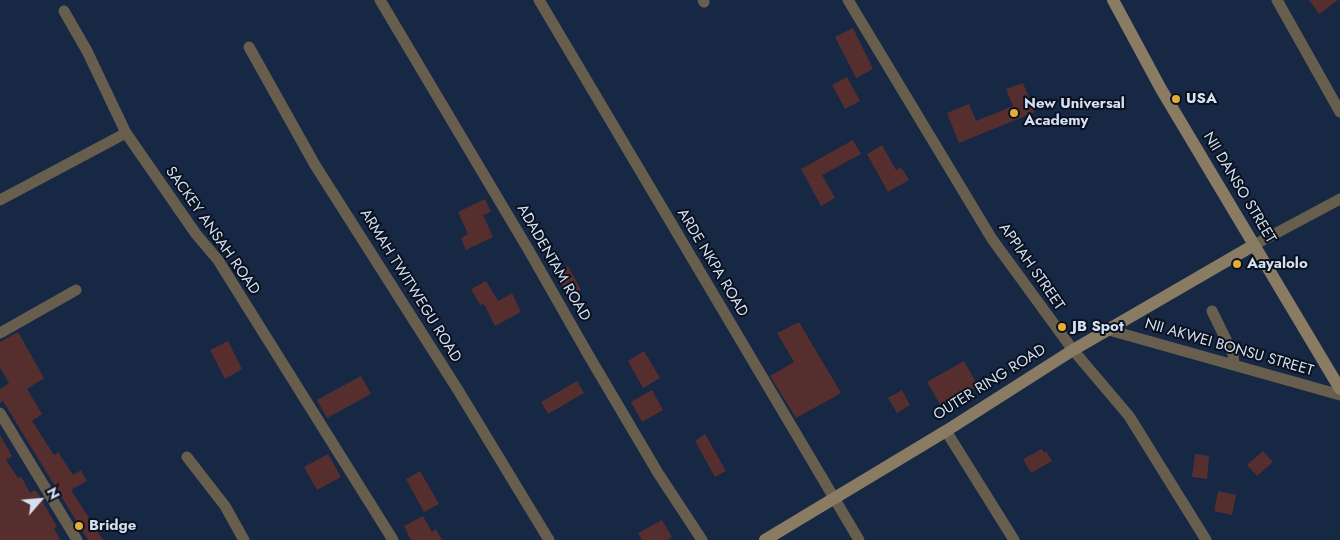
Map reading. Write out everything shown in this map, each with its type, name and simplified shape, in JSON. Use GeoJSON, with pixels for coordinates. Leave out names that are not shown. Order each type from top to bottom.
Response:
{"type":"FeatureCollection","features":[{"type":"Feature","properties":{"kind":"street","name":"ADADENTAM ROAD"},"geometry":{"type":"LineString","coordinates":[[380,0],[528,249],[594,365],[658,472],[702,540]]}},
{"type":"Feature","properties":{"kind":"street","name":"ARDE NKPA ROAD"},"geometry":{"type":"LineString","coordinates":[[539,0],[859,540]]}},
{"type":"Feature","properties":{"kind":"street","name":"APPIAH STREET"},"geometry":{"type":"LineString","coordinates":[[848,0],[992,239],[1073,350],[1129,416],[1206,540]]}},
{"type":"Feature","properties":{"kind":"street","name":"NII DANSO STREET"},"geometry":{"type":"LineString","coordinates":[[1114,0],[1140,52],[1340,389]]}},
{"type":"Feature","properties":{"kind":"street"},"geometry":{"type":"LineString","coordinates":[[1278,0],[1340,112]]}},
{"type":"Feature","properties":{"kind":"street","name":"SACKEY ANSAH ROAD"},"geometry":{"type":"LineString","coordinates":[[64,10],[87,51],[126,133],[196,234],[218,260],[393,540]]}},
{"type":"Feature","properties":{"kind":"street","name":"ARMAH TWITWEGU ROAD"},"geometry":{"type":"LineString","coordinates":[[249,47],[315,165],[458,390],[549,540]]}},
{"type":"Feature","properties":{"kind":"street"},"geometry":{"type":"LineString","coordinates":[[0,186],[3,198],[126,133]]}},
{"type":"Feature","properties":{"kind":"street","name":"OUTER RING ROAD"},"geometry":{"type":"LineString","coordinates":[[765,540],[1073,350],[1254,245],[1340,199]]}},
{"type":"Feature","properties":{"kind":"street"},"geometry":{"type":"LineString","coordinates":[[0,333],[76,290]]}},
{"type":"Feature","properties":{"kind":"street"},"geometry":{"type":"LineString","coordinates":[[1212,310],[1233,354],[1234,365]]}},
{"type":"Feature","properties":{"kind":"street","name":"NII AKWEI BONSU STREET"},"geometry":{"type":"LineString","coordinates":[[1109,330],[1340,396]]}},
{"type":"Feature","properties":{"kind":"street"},"geometry":{"type":"LineString","coordinates":[[0,413],[77,540]]}},
{"type":"Feature","properties":{"kind":"street"},"geometry":{"type":"LineString","coordinates":[[946,430],[1014,540]]}},
{"type":"Feature","properties":{"kind":"street"},"geometry":{"type":"LineString","coordinates":[[187,457],[225,506],[244,540]]}},
{"type":"Feature","properties":{"kind":"building"},"geometry":{"type":"Polygon","coordinates":[[[1309,0],[1338,0],[1319,14],[1309,0]]]}},
{"type":"Feature","properties":{"kind":"building"},"geometry":{"type":"Polygon","coordinates":[[[853,28],[873,69],[856,78],[835,37],[853,28]]]}},
{"type":"Feature","properties":{"kind":"building"},"geometry":{"type":"Polygon","coordinates":[[[847,77],[860,101],[845,109],[832,85],[847,77]]]}},
{"type":"Feature","properties":{"kind":"building","name":"New Universal Academy"},"geometry":{"type":"Polygon","coordinates":[[[1023,83],[1035,112],[959,143],[947,113],[969,104],[976,121],[1013,106],[1006,89],[1023,83]]]}},
{"type":"Feature","properties":{"kind":"building"},"geometry":{"type":"Polygon","coordinates":[[[853,140],[861,154],[822,175],[835,198],[821,206],[801,169],[853,140]]]}},
{"type":"Feature","properties":{"kind":"building"},"geometry":{"type":"Polygon","coordinates":[[[882,145],[896,170],[901,167],[909,180],[888,192],[867,154],[882,145]]]}},
{"type":"Feature","properties":{"kind":"building"},"geometry":{"type":"Polygon","coordinates":[[[485,199],[491,212],[483,215],[493,237],[466,250],[461,238],[468,234],[458,212],[485,199]]]}},
{"type":"Feature","properties":{"kind":"building"},"geometry":{"type":"Polygon","coordinates":[[[568,266],[581,290],[569,298],[555,273],[568,266]]]}},
{"type":"Feature","properties":{"kind":"building"},"geometry":{"type":"Polygon","coordinates":[[[486,281],[498,301],[512,293],[521,312],[495,326],[484,304],[480,305],[471,289],[486,281]]]}},
{"type":"Feature","properties":{"kind":"building"},"geometry":{"type":"Polygon","coordinates":[[[799,322],[841,393],[796,418],[770,376],[794,362],[777,333],[799,322]]]}},
{"type":"Feature","properties":{"kind":"building"},"geometry":{"type":"Polygon","coordinates":[[[18,332],[44,378],[27,389],[42,414],[32,421],[54,455],[58,452],[73,475],[81,470],[87,481],[71,490],[103,540],[88,540],[3,401],[0,403],[0,389],[9,383],[0,368],[0,342],[18,332]]]}},
{"type":"Feature","properties":{"kind":"building"},"geometry":{"type":"Polygon","coordinates":[[[228,341],[242,369],[225,379],[210,350],[228,341]]]}},
{"type":"Feature","properties":{"kind":"building"},"geometry":{"type":"Polygon","coordinates":[[[644,351],[660,378],[643,388],[628,361],[644,351]]]}},
{"type":"Feature","properties":{"kind":"building"},"geometry":{"type":"Polygon","coordinates":[[[964,361],[978,386],[941,406],[927,382],[964,361]]]}},
{"type":"Feature","properties":{"kind":"building"},"geometry":{"type":"Polygon","coordinates":[[[361,376],[371,394],[327,418],[317,400],[361,376]]]}},
{"type":"Feature","properties":{"kind":"building"},"geometry":{"type":"Polygon","coordinates":[[[577,381],[584,393],[548,414],[541,402],[577,381]]]}},
{"type":"Feature","properties":{"kind":"building"},"geometry":{"type":"Polygon","coordinates":[[[652,390],[663,410],[642,422],[631,402],[652,390]]]}},
{"type":"Feature","properties":{"kind":"building"},"geometry":{"type":"Polygon","coordinates":[[[902,390],[910,405],[897,413],[888,398],[902,390]]]}},
{"type":"Feature","properties":{"kind":"building"},"geometry":{"type":"Polygon","coordinates":[[[705,434],[726,471],[715,477],[695,441],[705,434]]]}},
{"type":"Feature","properties":{"kind":"building"},"geometry":{"type":"Polygon","coordinates":[[[0,435],[12,456],[6,460],[18,478],[21,476],[30,493],[35,490],[39,495],[57,527],[54,528],[60,540],[0,540],[0,435]]]}},
{"type":"Feature","properties":{"kind":"building"},"geometry":{"type":"Polygon","coordinates":[[[1042,449],[1044,453],[1046,451],[1052,461],[1031,473],[1023,459],[1042,449]]]}},
{"type":"Feature","properties":{"kind":"building"},"geometry":{"type":"Polygon","coordinates":[[[1263,451],[1273,462],[1257,476],[1247,465],[1263,451]]]}},
{"type":"Feature","properties":{"kind":"building"},"geometry":{"type":"Polygon","coordinates":[[[328,454],[341,477],[317,490],[304,467],[328,454]]]}},
{"type":"Feature","properties":{"kind":"building"},"geometry":{"type":"Polygon","coordinates":[[[1195,454],[1209,456],[1207,479],[1192,477],[1195,454]]]}},
{"type":"Feature","properties":{"kind":"building"},"geometry":{"type":"Polygon","coordinates":[[[420,471],[439,504],[424,512],[406,479],[420,471]]]}},
{"type":"Feature","properties":{"kind":"building"},"geometry":{"type":"Polygon","coordinates":[[[1218,491],[1236,495],[1232,515],[1214,511],[1218,491]]]}},
{"type":"Feature","properties":{"kind":"building"},"geometry":{"type":"Polygon","coordinates":[[[423,516],[432,532],[436,529],[442,540],[411,540],[404,526],[423,516]]]}},
{"type":"Feature","properties":{"kind":"building"},"geometry":{"type":"Polygon","coordinates":[[[662,520],[672,537],[667,540],[642,540],[638,533],[662,520]]]}},
{"type":"Feature","properties":{"kind":"place","name":"USA"},"geometry":{"type":"Point","coordinates":[1176,99]}},
{"type":"Feature","properties":{"kind":"place","name":"New Universal Academy"},"geometry":{"type":"Point","coordinates":[1014,113]}},
{"type":"Feature","properties":{"kind":"place","name":"Aayalolo"},"geometry":{"type":"Point","coordinates":[1237,264]}},
{"type":"Feature","properties":{"kind":"place","name":"JB Spot"},"geometry":{"type":"Point","coordinates":[1062,327]}},
{"type":"Feature","properties":{"kind":"place","name":"Bridge"},"geometry":{"type":"Point","coordinates":[79,526]}}]}
